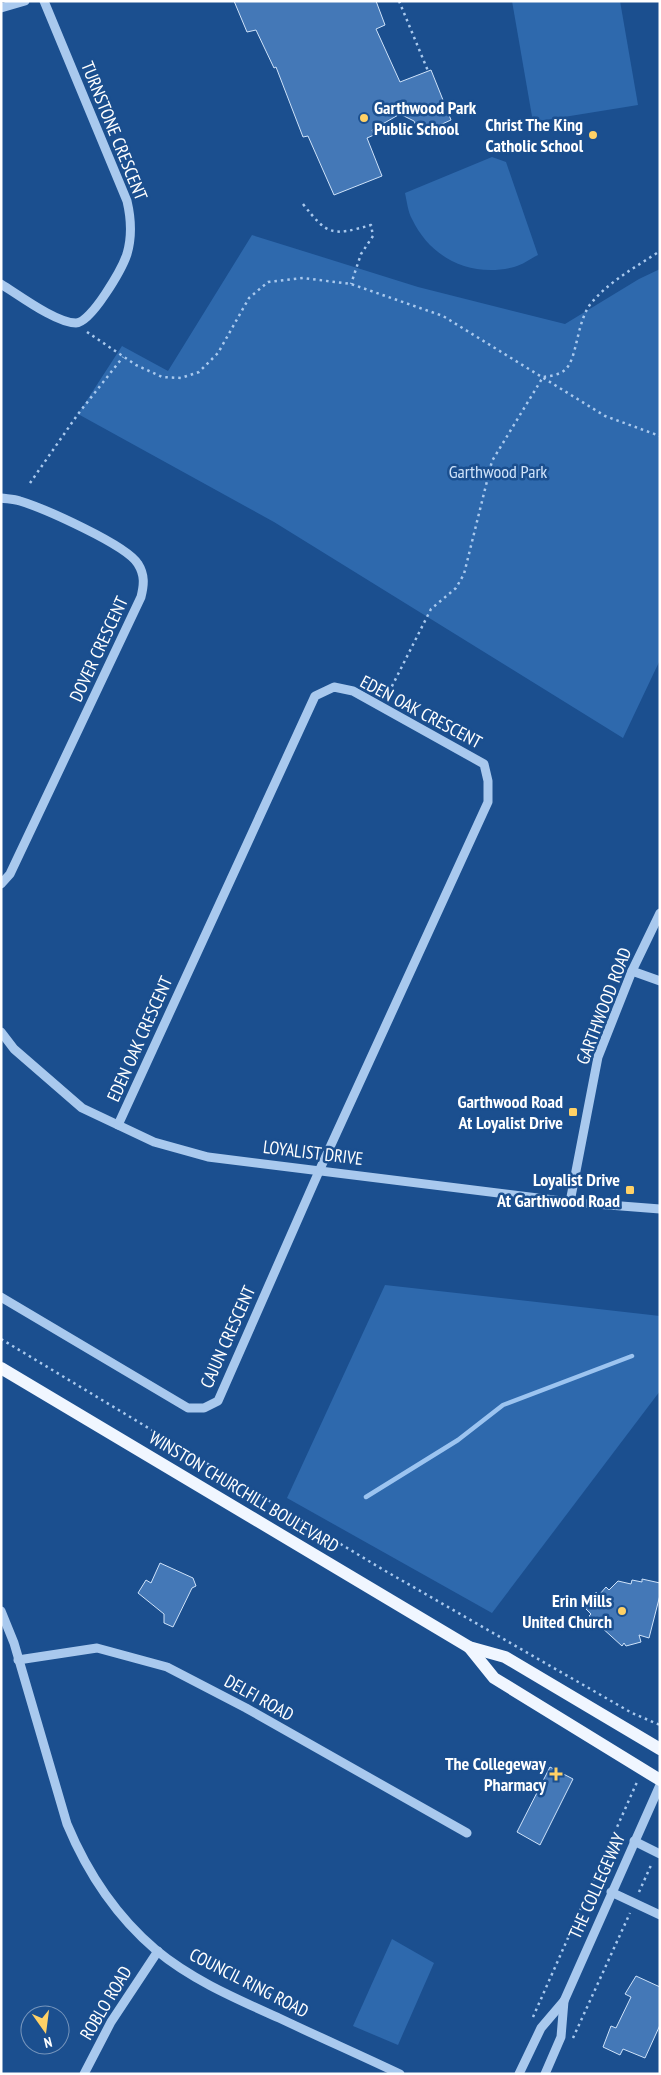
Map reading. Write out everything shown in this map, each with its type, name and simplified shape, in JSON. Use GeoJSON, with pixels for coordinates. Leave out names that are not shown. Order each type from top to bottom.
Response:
{"type":"FeatureCollection","features":[{"type":"Feature","properties":{"kind":"main road","name":"WINSTON CHURCHILL BOULEVARD"},"geometry":{"type":"LineString","coordinates":[[1,1368],[469,1646],[505,1657],[660,1749]]}},
{"type":"Feature","properties":{"kind":"main road","name":"WINSTON CHURCHILL BOULEVARD"},"geometry":{"type":"LineString","coordinates":[[469,1646],[494,1678],[660,1780]]}},
{"type":"Feature","properties":{"kind":"street"},"geometry":{"type":"LineString","coordinates":[[1,8],[25,1]]}},
{"type":"Feature","properties":{"kind":"street","name":"TURNSTONE CRESCENT"},"geometry":{"type":"LineString","coordinates":[[44,1],[130,212],[130,240],[126,255],[91,314],[79,323]]}},
{"type":"Feature","properties":{"kind":"street"},"geometry":{"type":"LineString","coordinates":[[1,284],[60,319],[79,323]]}},
{"type":"Feature","properties":{"kind":"street","name":"DOVER CRESCENT"},"geometry":{"type":"LineString","coordinates":[[1,498],[19,501],[74,524],[129,554],[138,564],[144,580],[141,597],[10,874],[1,884]]}},
{"type":"Feature","properties":{"kind":"street","name":"EDEN OAK CRESCENT"},"geometry":{"type":"LineString","coordinates":[[118,1125],[315,696],[334,687],[353,692],[484,764],[488,781],[488,802],[320,1169]]}},
{"type":"Feature","properties":{"kind":"street","name":"GARTHWOOD ROAD"},"geometry":{"type":"LineString","coordinates":[[570,1202],[598,1057],[632,971],[660,913]]}},
{"type":"Feature","properties":{"kind":"street"},"geometry":{"type":"LineString","coordinates":[[632,971],[660,981]]}},
{"type":"Feature","properties":{"kind":"street","name":"LOYALIST DRIVE"},"geometry":{"type":"LineString","coordinates":[[1,1032],[31,1066],[82,1108],[154,1142],[208,1157],[320,1169],[570,1202],[660,1209]]}},
{"type":"Feature","properties":{"kind":"street","name":"CAJUN CRESCENT"},"geometry":{"type":"LineString","coordinates":[[1,1297],[188,1408],[204,1408],[218,1401],[320,1169]]}},
{"type":"Feature","properties":{"kind":"street","name":"COUNCIL RING ROAD"},"geometry":{"type":"LineString","coordinates":[[1,1611],[18,1660],[60,1802],[76,1846],[99,1886],[113,1904],[158,1951],[184,1969],[238,2000],[400,2074]]}},
{"type":"Feature","properties":{"kind":"street","name":"DELFI ROAD"},"geometry":{"type":"LineString","coordinates":[[18,1660],[97,1648],[167,1667],[246,1708],[467,1833]]}},
{"type":"Feature","properties":{"kind":"street","name":"THE COLLEGEWAY"},"geometry":{"type":"LineString","coordinates":[[518,2074],[540,2028],[564,2001],[660,1784]]}},
{"type":"Feature","properties":{"kind":"street"},"geometry":{"type":"LineString","coordinates":[[634,1841],[658,1853]]}},
{"type":"Feature","properties":{"kind":"street"},"geometry":{"type":"LineString","coordinates":[[612,1892],[660,1915]]}},
{"type":"Feature","properties":{"kind":"street","name":"ROBLO ROAD"},"geometry":{"type":"LineString","coordinates":[[84,2074],[111,2022],[158,1951]]}},
{"type":"Feature","properties":{"kind":"street","name":"THE COLLEGEWAY"},"geometry":{"type":"LineString","coordinates":[[545,2074],[561,2037],[564,2001]]}},
{"type":"Feature","properties":{"kind":"path"},"geometry":{"type":"LineString","coordinates":[[399,1],[428,70]]}},
{"type":"Feature","properties":{"kind":"path"},"geometry":{"type":"LineString","coordinates":[[303,204],[326,230],[344,233],[371,225],[372,236],[362,254],[351,284]]}},
{"type":"Feature","properties":{"kind":"path"},"geometry":{"type":"LineString","coordinates":[[382,707],[431,609],[456,588],[464,574],[492,461],[543,377],[565,370],[571,361],[581,321],[591,303],[624,273],[660,251]]}},
{"type":"Feature","properties":{"kind":"path"},"geometry":{"type":"LineString","coordinates":[[79,323],[91,337],[123,357],[162,376],[182,378],[198,372],[218,352],[249,298],[268,282],[303,278],[351,284],[443,316],[605,416],[660,436]]}},
{"type":"Feature","properties":{"kind":"path"},"geometry":{"type":"LineString","coordinates":[[30,483],[78,414],[123,357]]}},
{"type":"Feature","properties":{"kind":"path"},"geometry":{"type":"LineString","coordinates":[[1,1338],[382,1569],[580,1681],[632,1713],[660,1725]]}},
{"type":"Feature","properties":{"kind":"path"},"geometry":{"type":"LineString","coordinates":[[532,2020],[636,1783]]}},
{"type":"Feature","properties":{"kind":"path"},"geometry":{"type":"LineString","coordinates":[[569,2047],[658,1853]]}},
{"type":"Feature","properties":{"kind":"green space"},"geometry":{"type":"Polygon","coordinates":[[[512,1],[620,1],[638,105],[533,122],[512,1]]]}},
{"type":"Feature","properties":{"kind":"green space"},"geometry":{"type":"Polygon","coordinates":[[[492,157],[506,162],[538,255],[514,267],[483,270],[454,262],[430,245],[420,233],[411,216],[405,193],[492,157]]]}},
{"type":"Feature","properties":{"kind":"green space","name":"Garthwood Park"},"geometry":{"type":"Polygon","coordinates":[[[252,235],[418,287],[565,324],[639,279],[660,269],[660,660],[623,738],[274,522],[78,414],[122,346],[168,371],[252,235]]]}},
{"type":"Feature","properties":{"kind":"green space"},"geometry":{"type":"Polygon","coordinates":[[[385,1285],[660,1316],[660,1391],[492,1613],[287,1498],[385,1285]]]}},
{"type":"Feature","properties":{"kind":"green space"},"geometry":{"type":"Polygon","coordinates":[[[392,1939],[434,1963],[398,2045],[353,2026],[392,1939]]]}},
{"type":"Feature","properties":{"kind":"building"},"geometry":{"type":"Polygon","coordinates":[[[234,1],[376,1],[385,25],[376,29],[400,82],[431,70],[451,120],[420,134],[414,121],[400,114],[372,130],[374,135],[367,138],[382,176],[334,195],[308,136],[303,137],[276,67],[274,68],[256,30],[247,32],[234,1]]]}},
{"type":"Feature","properties":{"kind":"building"},"geometry":{"type":"Polygon","coordinates":[[[160,1563],[193,1578],[196,1586],[192,1588],[173,1627],[164,1623],[164,1614],[138,1593],[146,1580],[151,1583],[160,1563]]]}},
{"type":"Feature","properties":{"kind":"building","name":"Erin Mills United Church"},"geometry":{"type":"Polygon","coordinates":[[[642,1579],[660,1583],[660,1595],[649,1638],[639,1635],[641,1642],[626,1646],[624,1643],[622,1646],[589,1616],[591,1614],[584,1607],[596,1592],[599,1595],[606,1587],[609,1590],[618,1581],[631,1584],[632,1580],[642,1582],[642,1579]]]}},
{"type":"Feature","properties":{"kind":"building"},"geometry":{"type":"Polygon","coordinates":[[[550,1767],[573,1779],[540,1845],[517,1832],[550,1767]]]}},
{"type":"Feature","properties":{"kind":"building"},"geometry":{"type":"Polygon","coordinates":[[[636,1976],[660,1987],[660,2025],[645,2058],[623,2049],[620,2055],[603,2047],[611,2026],[616,2028],[631,1997],[625,1994],[636,1976]]]}},
{"type":"Feature","properties":{"kind":"waterway"},"geometry":{"type":"LineString","coordinates":[[366,1497],[458,1440],[503,1405],[632,1356]]}},
{"type":"Feature","properties":{"kind":"place","name":"Garthwood Park Public School"},"geometry":{"type":"Point","coordinates":[364,118]}},
{"type":"Feature","properties":{"kind":"place","name":"Christ The King Catholic School"},"geometry":{"type":"Point","coordinates":[593,135]}},
{"type":"Feature","properties":{"kind":"place","name":"Garthwood Road At Loyalist Drive"},"geometry":{"type":"Point","coordinates":[573,1112]}},
{"type":"Feature","properties":{"kind":"place","name":"Loyalist Drive At Garthwood Road"},"geometry":{"type":"Point","coordinates":[630,1190]}},
{"type":"Feature","properties":{"kind":"place","name":"Erin Mills United Church"},"geometry":{"type":"Point","coordinates":[622,1611]}},
{"type":"Feature","properties":{"kind":"place","name":"The Collegeway Pharmacy"},"geometry":{"type":"Point","coordinates":[556,1774]}}]}
